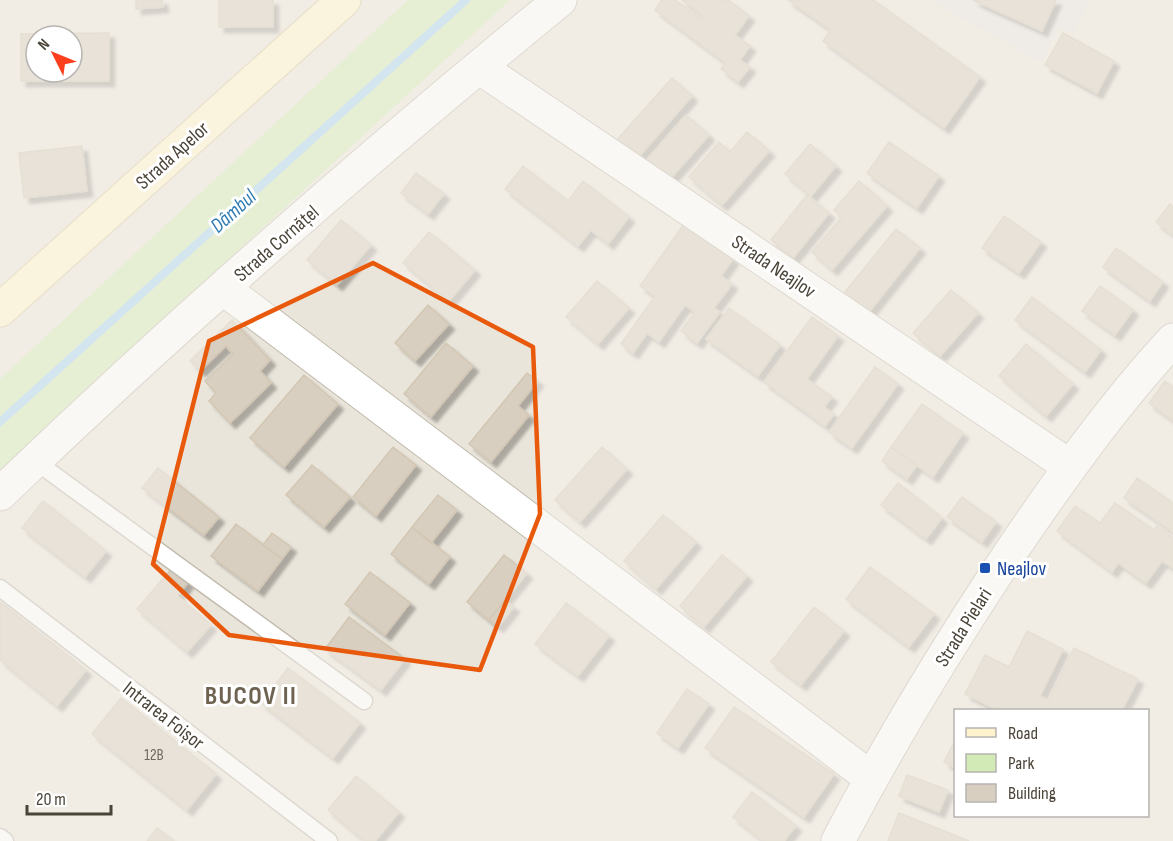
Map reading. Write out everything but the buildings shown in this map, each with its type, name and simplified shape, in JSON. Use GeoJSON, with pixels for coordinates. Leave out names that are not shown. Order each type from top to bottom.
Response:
{"type":"FeatureCollection","features":[{"type":"Feature","properties":{"kind":"street","name":"Strada Apelor"},"geometry":{"type":"LineString","coordinates":[[0,310],[316,12],[344,0]]}},
{"type":"Feature","properties":{"kind":"street","name":"Strada Cornățel"},"geometry":{"type":"LineString","coordinates":[[0,494],[224,289],[479,67],[560,0]]}},
{"type":"Feature","properties":{"kind":"street","name":"Strada Neajlov"},"geometry":{"type":"LineString","coordinates":[[479,67],[1069,466]]}},
{"type":"Feature","properties":{"kind":"street"},"geometry":{"type":"LineString","coordinates":[[224,289],[871,778]]}},
{"type":"Feature","properties":{"kind":"street","name":"Strada Pielari"},"geometry":{"type":"LineString","coordinates":[[838,841],[871,778],[962,625],[1069,466],[1145,370],[1173,340]]}},
{"type":"Feature","properties":{"kind":"lane"},"geometry":{"type":"LineString","coordinates":[[35,461],[364,701]]}},
{"type":"Feature","properties":{"kind":"lane","name":"Intrarea Foișor"},"geometry":{"type":"LineString","coordinates":[[0,588],[329,841]]}},
{"type":"Feature","properties":{"kind":"lane"},"geometry":{"type":"LineString","coordinates":[[0,837],[5,841]]}},
{"type":"Feature","properties":{"kind":"highlighted area"},"geometry":{"type":"Polygon","coordinates":[[[373,263],[533,347],[540,514],[480,670],[229,635],[153,564],[209,341],[373,263]]]}},
{"type":"Feature","properties":{"kind":"shaded area"},"geometry":{"type":"Polygon","coordinates":[[[0,0],[1173,0],[1173,841],[0,841],[0,0]]]}},
{"type":"Feature","properties":{"kind":"shaded area"},"geometry":{"type":"Polygon","coordinates":[[[930,0],[1090,0],[1074,35],[1059,28],[1041,62],[930,0]]]}},
{"type":"Feature","properties":{"kind":"green space"},"geometry":{"type":"Polygon","coordinates":[[[408,0],[510,0],[0,470],[0,379],[408,0]]]}},
{"type":"Feature","properties":{"kind":"waterway","name":"Dâmbul"},"geometry":{"type":"LineString","coordinates":[[0,422],[466,0]]}},
{"type":"Feature","properties":{"kind":"place","name":"Neajlov"},"geometry":{"type":"Point","coordinates":[985,568]}},
{"type":"Feature","properties":{"kind":"district","name":"BUCOV II"},"geometry":{"type":"Point","coordinates":[251,695]}}]}
